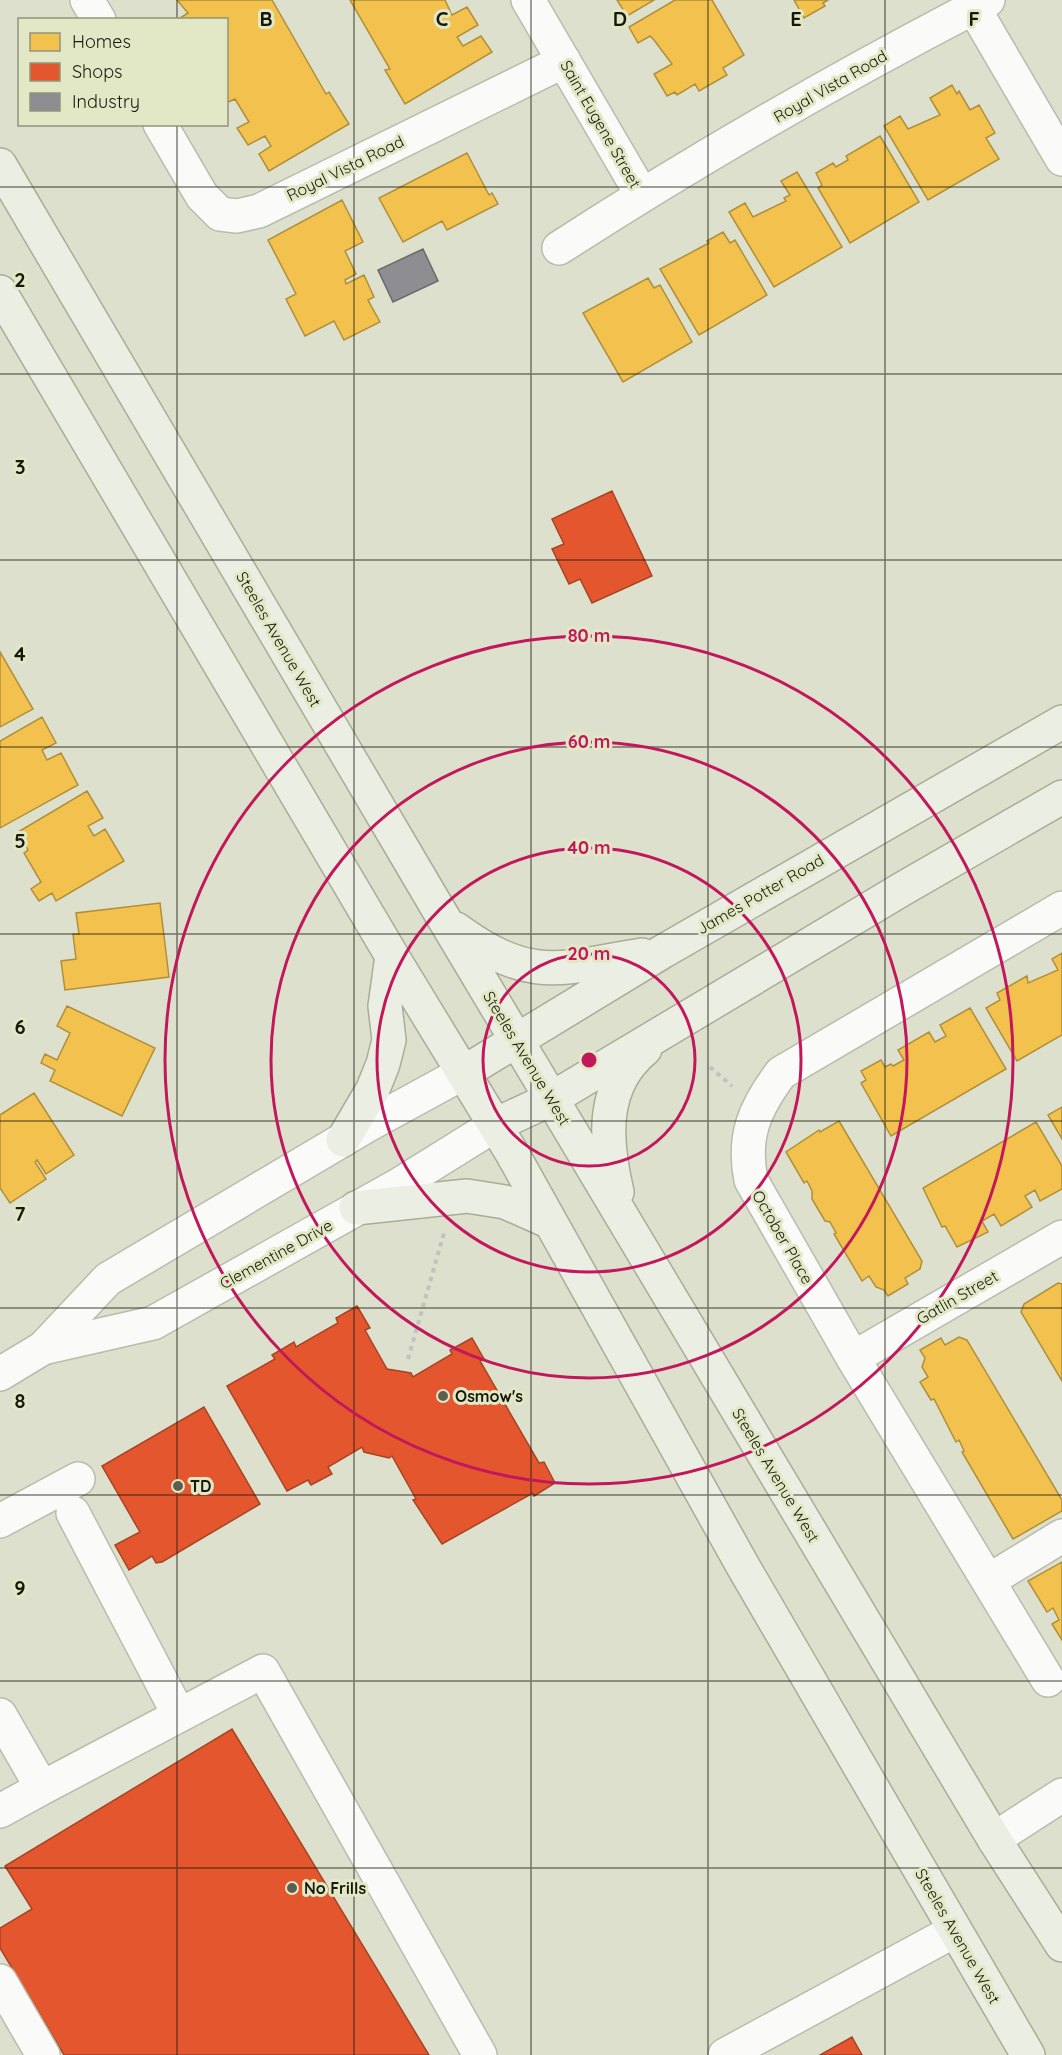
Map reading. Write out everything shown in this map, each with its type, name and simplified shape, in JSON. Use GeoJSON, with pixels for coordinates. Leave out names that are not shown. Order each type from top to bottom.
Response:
{"type":"FeatureCollection","features":[{"type":"Feature","properties":{"kind":"main road","name":"Steeles Avenue West"},"geometry":{"type":"LineString","coordinates":[[0,165],[436,907],[994,1839],[1062,1946]]}},
{"type":"Feature","properties":{"kind":"main road","name":"Steeles Avenue West"},"geometry":{"type":"LineString","coordinates":[[0,292],[392,956],[495,1125],[744,1568],[1028,2055]]}},
{"type":"Feature","properties":{"kind":"main road","name":"James Potter Road"},"geometry":{"type":"LineString","coordinates":[[463,1073],[662,952],[1062,722]]}},
{"type":"Feature","properties":{"kind":"main road"},"geometry":{"type":"LineString","coordinates":[[495,1125],[551,1099],[676,1023],[1062,797]]}},
{"type":"Feature","properties":{"kind":"main road"},"geometry":{"type":"LineString","coordinates":[[436,907],[450,924],[488,952],[519,965],[570,968],[662,952]]}},
{"type":"Feature","properties":{"kind":"main road"},"geometry":{"type":"LineString","coordinates":[[343,1140],[373,1089],[383,1064],[389,1040],[385,1006],[392,956]]}},
{"type":"Feature","properties":{"kind":"main road"},"geometry":{"type":"LineString","coordinates":[[635,1239],[618,1197],[608,1152],[609,1113],[613,1094],[634,1058],[676,1023]]}},
{"type":"Feature","properties":{"kind":"main road"},"geometry":{"type":"LineString","coordinates":[[356,1208],[467,1196],[505,1203],[548,1221]]}},
{"type":"Feature","properties":{"kind":"street"},"geometry":{"type":"LineString","coordinates":[[87,0],[98,18]]}},
{"type":"Feature","properties":{"kind":"street","name":"Saint Eugene Street"},"geometry":{"type":"LineString","coordinates":[[528,0],[642,195],[559,248]]}},
{"type":"Feature","properties":{"kind":"street"},"geometry":{"type":"LineString","coordinates":[[977,3],[1062,159]]}},
{"type":"Feature","properties":{"kind":"street","name":"Royal Vista Road"},"geometry":{"type":"LineString","coordinates":[[642,195],[977,3]]}},
{"type":"Feature","properties":{"kind":"street","name":"Royal Vista Road"},"geometry":{"type":"LineString","coordinates":[[161,126],[202,196],[220,214],[237,216],[259,211],[564,61]]}},
{"type":"Feature","properties":{"kind":"street","name":"October Place"},"geometry":{"type":"LineString","coordinates":[[1048,1680],[853,1358],[751,1180],[747,1161],[751,1131],[759,1101],[781,1073],[1062,908]]}},
{"type":"Feature","properties":{"kind":"street","name":"Clementine Drive"},"geometry":{"type":"LineString","coordinates":[[0,1374],[44,1348],[108,1279],[343,1140],[463,1073]]}},
{"type":"Feature","properties":{"kind":"street","name":"Clementine Drive"},"geometry":{"type":"LineString","coordinates":[[44,1348],[153,1323],[356,1208],[495,1125]]}},
{"type":"Feature","properties":{"kind":"street","name":"Gatlin Street"},"geometry":{"type":"LineString","coordinates":[[853,1358],[1062,1237]]}},
{"type":"Feature","properties":{"kind":"street"},"geometry":{"type":"LineString","coordinates":[[0,1521],[78,1479]]}},
{"type":"Feature","properties":{"kind":"street"},"geometry":{"type":"LineString","coordinates":[[73,1514],[179,1715]]}},
{"type":"Feature","properties":{"kind":"street"},"geometry":{"type":"LineString","coordinates":[[988,1581],[1062,1536]]}},
{"type":"Feature","properties":{"kind":"street"},"geometry":{"type":"LineString","coordinates":[[0,1811],[263,1671],[480,2055]]}},
{"type":"Feature","properties":{"kind":"street"},"geometry":{"type":"LineString","coordinates":[[0,1715],[42,1788]]}},
{"type":"Feature","properties":{"kind":"street"},"geometry":{"type":"LineString","coordinates":[[994,1839],[1062,1795]]}},
{"type":"Feature","properties":{"kind":"street"},"geometry":{"type":"LineString","coordinates":[[725,2055],[954,1931]]}},
{"type":"Feature","properties":{"kind":"street"},"geometry":{"type":"LineString","coordinates":[[0,1981],[43,2055]]}},
{"type":"Feature","properties":{"kind":"path"},"geometry":{"type":"LineString","coordinates":[[710,1067],[740,1093]]}},
{"type":"Feature","properties":{"kind":"path"},"geometry":{"type":"LineString","coordinates":[[408,1359],[447,1223]]}},
{"type":"Feature","properties":{"kind":"building: Homes"},"geometry":{"type":"Polygon","coordinates":[[[177,0],[272,0],[326,94],[329,92],[349,124],[269,171],[259,154],[271,146],[265,136],[248,145],[237,128],[249,122],[235,99],[228,102],[228,18],[180,18],[188,13],[177,0]]]}},
{"type":"Feature","properties":{"kind":"building: Homes"},"geometry":{"type":"Polygon","coordinates":[[[350,0],[445,0],[452,15],[467,7],[478,25],[457,37],[463,46],[481,36],[492,52],[405,104],[385,70],[390,69],[350,0]]]}},
{"type":"Feature","properties":{"kind":"building: Homes"},"geometry":{"type":"Polygon","coordinates":[[[617,0],[654,0],[627,16],[617,0]]]}},
{"type":"Feature","properties":{"kind":"building: Homes"},"geometry":{"type":"Polygon","coordinates":[[[675,0],[712,0],[744,55],[723,68],[727,75],[699,91],[695,84],[677,95],[675,92],[667,96],[654,74],[672,64],[650,36],[638,43],[629,27],[675,0]]]}},
{"type":"Feature","properties":{"kind":"building: Homes"},"geometry":{"type":"Polygon","coordinates":[[[794,0],[828,0],[823,3],[825,6],[804,18],[794,0]]]}},
{"type":"Feature","properties":{"kind":"building: Homes"},"geometry":{"type":"Polygon","coordinates":[[[952,85],[957,94],[959,91],[970,110],[979,105],[995,133],[986,138],[999,159],[928,200],[884,126],[900,116],[908,129],[940,115],[930,98],[952,85]]]}},
{"type":"Feature","properties":{"kind":"building: Homes"},"geometry":{"type":"Polygon","coordinates":[[[880,136],[919,202],[850,243],[818,188],[822,185],[816,173],[833,163],[836,167],[848,160],[846,156],[880,136]]]}},
{"type":"Feature","properties":{"kind":"building: Homes"},"geometry":{"type":"Polygon","coordinates":[[[467,153],[489,195],[492,193],[498,204],[447,230],[442,221],[403,242],[379,198],[467,153]]]}},
{"type":"Feature","properties":{"kind":"building: Homes"},"geometry":{"type":"Polygon","coordinates":[[[797,172],[842,247],[774,287],[729,212],[745,203],[753,217],[786,201],[784,198],[790,195],[781,181],[797,172]]]}},
{"type":"Feature","properties":{"kind":"building: Homes"},"geometry":{"type":"Polygon","coordinates":[[[342,200],[363,242],[345,251],[356,274],[345,280],[346,284],[364,275],[374,297],[368,300],[380,322],[344,340],[334,321],[305,336],[286,299],[296,294],[268,240],[342,200]]]}},
{"type":"Feature","properties":{"kind":"building: Homes"},"geometry":{"type":"Polygon","coordinates":[[[723,232],[730,243],[735,240],[767,295],[699,335],[660,269],[709,243],[707,241],[723,232]]]}},
{"type":"Feature","properties":{"kind":"building: Homes"},"geometry":{"type":"Polygon","coordinates":[[[648,278],[654,288],[660,285],[692,342],[623,382],[583,313],[648,278]]]}},
{"type":"Feature","properties":{"kind":"building: Homes"},"geometry":{"type":"Polygon","coordinates":[[[0,652],[33,709],[0,727],[0,652]]]}},
{"type":"Feature","properties":{"kind":"building: Homes"},"geometry":{"type":"Polygon","coordinates":[[[42,717],[56,743],[42,750],[47,760],[61,753],[78,785],[0,828],[0,741],[42,717]]]}},
{"type":"Feature","properties":{"kind":"building: Homes"},"geometry":{"type":"Polygon","coordinates":[[[87,791],[103,818],[88,826],[94,836],[105,829],[124,861],[56,901],[52,893],[39,901],[31,889],[41,882],[24,853],[28,850],[18,832],[87,791]]]}},
{"type":"Feature","properties":{"kind":"building: Homes"},"geometry":{"type":"Polygon","coordinates":[[[160,903],[169,977],[65,990],[61,961],[76,959],[73,934],[79,934],[76,913],[160,903]]]}},
{"type":"Feature","properties":{"kind":"building: Homes"},"geometry":{"type":"Polygon","coordinates":[[[1062,953],[1062,1035],[1017,1061],[986,1008],[1000,1000],[997,993],[1027,976],[1028,983],[1058,970],[1052,959],[1062,953]]]}},
{"type":"Feature","properties":{"kind":"building: Homes"},"geometry":{"type":"Polygon","coordinates":[[[67,1006],[155,1048],[122,1116],[50,1081],[55,1070],[41,1063],[45,1054],[57,1060],[70,1033],[57,1026],[67,1006]]]}},
{"type":"Feature","properties":{"kind":"building: Homes"},"geometry":{"type":"Polygon","coordinates":[[[970,1008],[1006,1069],[891,1136],[861,1083],[866,1080],[861,1071],[881,1060],[885,1067],[891,1064],[893,1066],[904,1060],[898,1050],[929,1032],[935,1042],[946,1036],[940,1025],[970,1008]]]}},
{"type":"Feature","properties":{"kind":"building: Homes"},"geometry":{"type":"Polygon","coordinates":[[[34,1093],[74,1155],[46,1174],[37,1160],[35,1162],[46,1179],[10,1203],[0,1188],[0,1115],[34,1093]]]}},
{"type":"Feature","properties":{"kind":"building: Homes"},"geometry":{"type":"Polygon","coordinates":[[[1062,1107],[1062,1139],[1048,1115],[1062,1107]]]}},
{"type":"Feature","properties":{"kind":"building: Homes"},"geometry":{"type":"Polygon","coordinates":[[[839,1121],[922,1261],[920,1269],[905,1278],[908,1284],[888,1296],[884,1290],[876,1287],[869,1276],[862,1281],[834,1234],[836,1233],[830,1222],[825,1221],[812,1199],[812,1191],[807,1181],[804,1183],[786,1152],[819,1130],[820,1132],[839,1121]]]}},
{"type":"Feature","properties":{"kind":"building: Homes"},"geometry":{"type":"Polygon","coordinates":[[[1036,1122],[1062,1166],[1062,1189],[1040,1201],[1035,1190],[1025,1196],[1032,1207],[1001,1226],[994,1214],[982,1221],[988,1232],[957,1247],[945,1226],[942,1227],[923,1188],[1036,1122]]]}},
{"type":"Feature","properties":{"kind":"building: Homes"},"geometry":{"type":"Polygon","coordinates":[[[1058,1283],[1062,1284],[1062,1381],[1021,1312],[1024,1304],[1058,1283]]]}},
{"type":"Feature","properties":{"kind":"building: Homes"},"geometry":{"type":"Polygon","coordinates":[[[959,1337],[967,1340],[1062,1500],[1062,1511],[1013,1539],[962,1452],[964,1451],[959,1440],[956,1442],[934,1399],[931,1400],[920,1382],[928,1377],[922,1367],[925,1358],[920,1350],[941,1338],[945,1345],[959,1337]]]}},
{"type":"Feature","properties":{"kind":"building: Homes"},"geometry":{"type":"Polygon","coordinates":[[[1062,1562],[1062,1640],[1052,1624],[1059,1620],[1053,1608],[1047,1612],[1028,1581],[1062,1562]]]}},
{"type":"Feature","properties":{"kind":"building: Shops"},"geometry":{"type":"Polygon","coordinates":[[[612,491],[652,576],[592,603],[580,579],[569,584],[552,549],[564,544],[552,519],[612,491]]]}},
{"type":"Feature","properties":{"kind":"building: Shops"},"geometry":{"type":"Polygon","coordinates":[[[357,1306],[370,1328],[365,1330],[387,1369],[411,1373],[413,1377],[452,1354],[450,1350],[472,1338],[484,1359],[480,1361],[539,1463],[544,1462],[555,1483],[442,1544],[413,1500],[416,1499],[392,1456],[389,1458],[364,1452],[362,1447],[328,1467],[332,1474],[311,1485],[308,1480],[287,1491],[227,1386],[275,1359],[272,1355],[294,1342],[296,1347],[338,1323],[336,1318],[357,1306]]]}},
{"type":"Feature","properties":{"kind":"building: Shops"},"geometry":{"type":"Polygon","coordinates":[[[204,1407],[260,1504],[162,1562],[156,1563],[152,1556],[129,1570],[115,1545],[140,1532],[102,1466],[204,1407]]]}},
{"type":"Feature","properties":{"kind":"building: Shops"},"geometry":{"type":"Polygon","coordinates":[[[232,1729],[429,2055],[64,2055],[0,1948],[0,1928],[32,1909],[5,1866],[232,1729]]]}},
{"type":"Feature","properties":{"kind":"building: Shops"},"geometry":{"type":"Polygon","coordinates":[[[852,2037],[862,2055],[820,2055],[852,2037]]]}},
{"type":"Feature","properties":{"kind":"building: Industry"},"geometry":{"type":"Polygon","coordinates":[[[423,249],[438,281],[393,302],[378,270],[423,249]]]}},
{"type":"Feature","properties":{"kind":"place","name":"Osmow's"},"geometry":{"type":"Point","coordinates":[443,1396]}},
{"type":"Feature","properties":{"kind":"place","name":"TD"},"geometry":{"type":"Point","coordinates":[178,1486]}},
{"type":"Feature","properties":{"kind":"place","name":"No Frills"},"geometry":{"type":"Point","coordinates":[292,1888]}}]}
